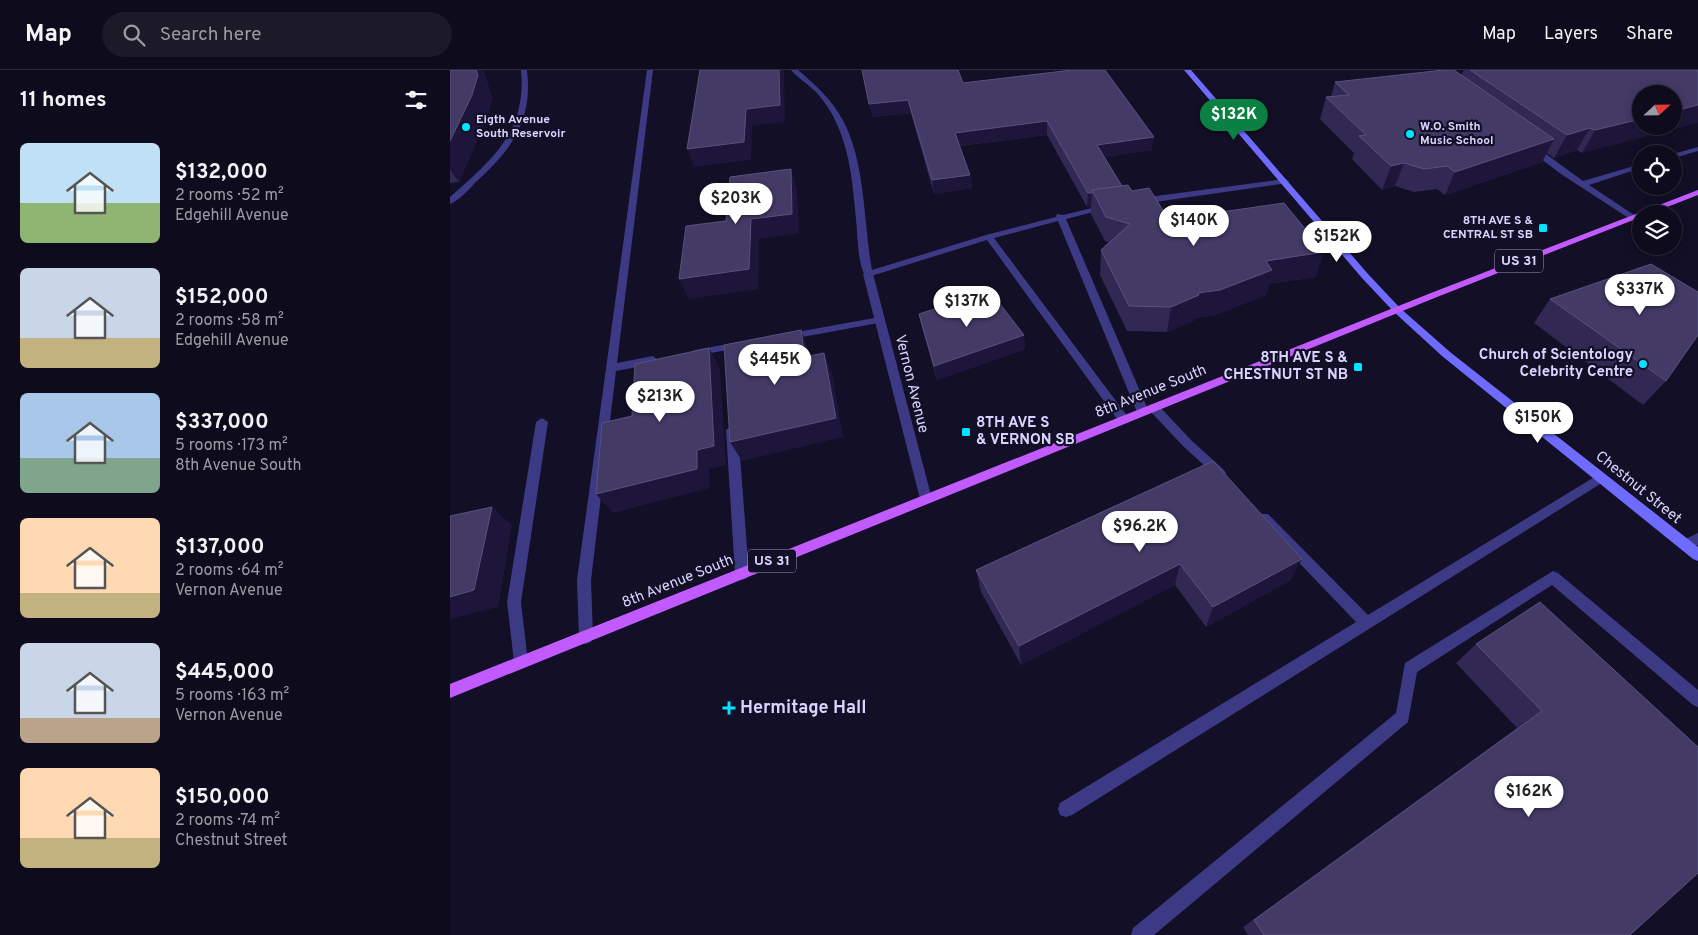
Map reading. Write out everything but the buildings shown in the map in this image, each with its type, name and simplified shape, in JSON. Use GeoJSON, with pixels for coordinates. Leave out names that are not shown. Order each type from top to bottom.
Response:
{"type":"FeatureCollection","features":[{"type":"Feature","properties":{"kind":"main road","name":"8th Avenue South"},"geometry":{"type":"LineString","coordinates":[[1665,205],[1698,192]]}},
{"type":"Feature","properties":{"kind":"main road","name":"8th Avenue South"},"geometry":{"type":"LineString","coordinates":[[450,691],[1397,310],[1632,218]]}},
{"type":"Feature","properties":{"kind":"street"},"geometry":{"type":"LineString","coordinates":[[450,201],[493,160],[519,124],[527,84],[524,70]]}},
{"type":"Feature","properties":{"kind":"street"},"geometry":{"type":"LineString","coordinates":[[586,637],[584,580],[650,70]]}},
{"type":"Feature","properties":{"kind":"street","name":"Vernon Avenue"},"geometry":{"type":"LineString","coordinates":[[794,70],[805,77],[827,99],[851,148],[868,274],[926,499]]}},
{"type":"Feature","properties":{"kind":"street","name":"Chestnut Street"},"geometry":{"type":"LineString","coordinates":[[1187,70],[1365,276],[1397,310],[1446,354],[1698,555]]}},
{"type":"Feature","properties":{"kind":"street"},"geometry":{"type":"LineString","coordinates":[[1525,143],[1582,184],[1632,211]]}},
{"type":"Feature","properties":{"kind":"street"},"geometry":{"type":"LineString","coordinates":[[1682,154],[1698,149]]}},
{"type":"Feature","properties":{"kind":"street"},"geometry":{"type":"LineString","coordinates":[[1582,184],[1632,169]]}},
{"type":"Feature","properties":{"kind":"street"},"geometry":{"type":"LineString","coordinates":[[1133,202],[1285,182]]}},
{"type":"Feature","properties":{"kind":"street"},"geometry":{"type":"LineString","coordinates":[[868,274],[1060,216],[1113,205]]}},
{"type":"Feature","properties":{"kind":"street"},"geometry":{"type":"LineString","coordinates":[[1060,216],[1149,410],[1229,482]]}},
{"type":"Feature","properties":{"kind":"street"},"geometry":{"type":"LineString","coordinates":[[989,236],[1124,420]]}},
{"type":"Feature","properties":{"kind":"street"},"geometry":{"type":"LineString","coordinates":[[772,339],[880,320]]}},
{"type":"Feature","properties":{"kind":"street"},"geometry":{"type":"LineString","coordinates":[[687,354],[726,352],[753,343]]}},
{"type":"Feature","properties":{"kind":"street"},"geometry":{"type":"LineString","coordinates":[[611,368],[668,358]]}},
{"type":"Feature","properties":{"kind":"street"},"geometry":{"type":"LineString","coordinates":[[731,415],[742,574]]}},
{"type":"Feature","properties":{"kind":"street"},"geometry":{"type":"LineString","coordinates":[[521,662],[514,602],[542,422]]}},
{"type":"Feature","properties":{"kind":"street"},"geometry":{"type":"LineString","coordinates":[[1066,809],[1601,478]]}},
{"type":"Feature","properties":{"kind":"street"},"geometry":{"type":"LineString","coordinates":[[1257,510],[1367,623]]}},
{"type":"Feature","properties":{"kind":"street"},"geometry":{"type":"LineString","coordinates":[[1686,545],[1698,538]]}},
{"type":"Feature","properties":{"kind":"street"},"geometry":{"type":"LineString","coordinates":[[1140,935],[1403,717],[1410,668],[1553,577],[1698,700]]}},
{"type":"Feature","properties":{"kind":"place","name":"Eigth Avenue South Reservoir"},"geometry":{"type":"Point","coordinates":[466,127]}},
{"type":"Feature","properties":{"kind":"place","name":"W.O. Smith Music School"},"geometry":{"type":"Point","coordinates":[1410,134]}},
{"type":"Feature","properties":{"kind":"place","name":"8TH AVE S & CENTRAL ST SB"},"geometry":{"type":"Point","coordinates":[1543,228]}},
{"type":"Feature","properties":{"kind":"place","name":"Church of Scientology Celebrity Centre"},"geometry":{"type":"Point","coordinates":[1643,364]}},
{"type":"Feature","properties":{"kind":"place","name":"8TH AVE S & CHESTNUT ST NB"},"geometry":{"type":"Point","coordinates":[1358,367]}},
{"type":"Feature","properties":{"kind":"place","name":"8TH AVE S & VERNON SB"},"geometry":{"type":"Point","coordinates":[966,432]}},
{"type":"Feature","properties":{"kind":"place","name":"Hermitage Hall"},"geometry":{"type":"Point","coordinates":[729,708]}}]}
